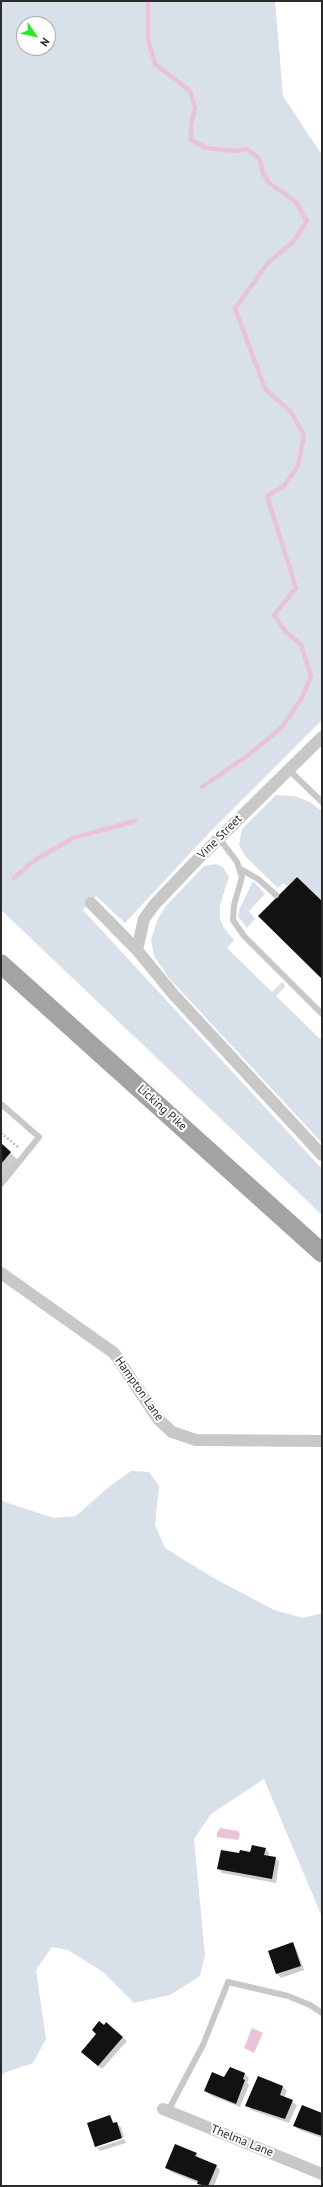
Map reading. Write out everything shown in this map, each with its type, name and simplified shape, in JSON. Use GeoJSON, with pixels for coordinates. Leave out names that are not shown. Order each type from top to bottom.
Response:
{"type":"FeatureCollection","features":[{"type":"Feature","properties":{"kind":"main road","name":"Licking Pike"},"geometry":{"type":"LineString","coordinates":[[1,964],[322,1253]]}},
{"type":"Feature","properties":{"kind":"street","name":"Vine Street"},"geometry":{"type":"LineString","coordinates":[[137,950],[144,919],[154,905],[219,838],[322,737]]}},
{"type":"Feature","properties":{"kind":"street"},"geometry":{"type":"LineString","coordinates":[[91,903],[137,950],[174,995],[322,1155]]}},
{"type":"Feature","properties":{"kind":"street","name":"Hampton Lane"},"geometry":{"type":"LineString","coordinates":[[1,1273],[114,1353],[158,1419],[172,1432],[196,1440],[322,1441]]}},
{"type":"Feature","properties":{"kind":"street","name":"Thelma Lane"},"geometry":{"type":"LineString","coordinates":[[166,2110],[322,2174]]}},
{"type":"Feature","properties":{"kind":"lane"},"geometry":{"type":"LineString","coordinates":[[289,770],[322,802]]}},
{"type":"Feature","properties":{"kind":"lane"},"geometry":{"type":"LineString","coordinates":[[219,838],[239,868],[242,877],[234,905],[233,920],[244,936],[322,1014]]}},
{"type":"Feature","properties":{"kind":"lane"},"geometry":{"type":"LineString","coordinates":[[239,868],[258,879],[276,895]]}},
{"type":"Feature","properties":{"kind":"lane"},"geometry":{"type":"LineString","coordinates":[[1,1104],[39,1137],[1,1184]]}},
{"type":"Feature","properties":{"kind":"lane"},"geometry":{"type":"LineString","coordinates":[[166,2110],[203,2045],[228,1982],[288,1996],[310,2006],[322,2014]]}},
{"type":"Feature","properties":{"kind":"path"},"geometry":{"type":"LineString","coordinates":[[1,1134],[20,1149]]}},
{"type":"Feature","properties":{"kind":"shaded area"},"geometry":{"type":"Polygon","coordinates":[[[1,1],[275,1],[283,96],[322,155],[322,720],[209,833],[125,923],[96,896],[83,910],[322,1169],[322,1215],[1,910],[1,1]]]}},
{"type":"Feature","properties":{"kind":"shaded area"},"geometry":{"type":"Polygon","coordinates":[[[276,795],[294,796],[310,802],[322,811],[322,901],[297,877],[287,886],[283,883],[278,888],[245,856],[239,845],[242,829],[276,795]]]}},
{"type":"Feature","properties":{"kind":"shaded area"},"geometry":{"type":"Polygon","coordinates":[[[216,864],[223,867],[229,877],[220,905],[220,919],[224,928],[234,940],[227,948],[272,992],[281,983],[284,983],[285,987],[276,996],[320,1039],[322,1037],[322,1143],[169,978],[154,956],[151,940],[157,921],[165,907],[204,866],[216,864]]]}},
{"type":"Feature","properties":{"kind":"shaded area"},"geometry":{"type":"Polygon","coordinates":[[[253,881],[265,894],[249,911],[255,919],[247,928],[238,916],[240,908],[253,881]]]}},
{"type":"Feature","properties":{"kind":"shaded area"},"geometry":{"type":"Polygon","coordinates":[[[131,1471],[149,1472],[159,1486],[155,1525],[165,1548],[210,1576],[274,1610],[303,1618],[322,1613],[322,1917],[264,1779],[211,1814],[194,1839],[205,1955],[200,1976],[170,1995],[134,2003],[103,1972],[68,1950],[52,1947],[36,1970],[46,2039],[33,2063],[4,2073],[1,2076],[1,1499],[5,1502],[54,1518],[76,1516],[110,1486],[131,1471]]]}},
{"type":"Feature","properties":{"kind":"shaded area"},"geometry":{"type":"Polygon","coordinates":[[[220,1828],[238,1831],[240,1834],[238,1840],[217,1837],[217,1833],[220,1828]]]}},
{"type":"Feature","properties":{"kind":"shaded area"},"geometry":{"type":"Polygon","coordinates":[[[252,2028],[263,2033],[254,2053],[244,2048],[252,2028]]]}},
{"type":"Feature","properties":{"kind":"building"},"geometry":{"type":"Polygon","coordinates":[[[297,877],[322,901],[322,979],[258,916],[297,877]]]}},
{"type":"Feature","properties":{"kind":"building"},"geometry":{"type":"Polygon","coordinates":[[[1,1143],[11,1152],[1,1164],[1,1143]]]}},
{"type":"Feature","properties":{"kind":"building"},"geometry":{"type":"Polygon","coordinates":[[[252,1845],[266,1848],[264,1855],[276,1857],[272,1879],[217,1869],[221,1850],[239,1853],[240,1850],[250,1852],[252,1845]]]}},
{"type":"Feature","properties":{"kind":"building"},"geometry":{"type":"Polygon","coordinates":[[[293,1942],[301,1966],[276,1974],[268,1951],[293,1942]]]}},
{"type":"Feature","properties":{"kind":"building"},"geometry":{"type":"Polygon","coordinates":[[[99,2021],[104,2025],[106,2022],[123,2037],[98,2066],[81,2052],[96,2034],[92,2030],[99,2021]]]}},
{"type":"Feature","properties":{"kind":"building"},"geometry":{"type":"Polygon","coordinates":[[[230,2067],[245,2073],[243,2079],[245,2080],[236,2104],[204,2091],[212,2072],[224,2077],[230,2067]]]}},
{"type":"Feature","properties":{"kind":"building"},"geometry":{"type":"Polygon","coordinates":[[[258,2076],[283,2086],[280,2095],[293,2100],[285,2119],[245,2106],[258,2076]]]}},
{"type":"Feature","properties":{"kind":"building"},"geometry":{"type":"Polygon","coordinates":[[[302,2105],[322,2113],[322,2136],[293,2126],[302,2105]]]}},
{"type":"Feature","properties":{"kind":"building"},"geometry":{"type":"Polygon","coordinates":[[[110,2115],[113,2123],[117,2122],[122,2138],[95,2147],[87,2123],[110,2115]]]}},
{"type":"Feature","properties":{"kind":"building"},"geometry":{"type":"Polygon","coordinates":[[[175,2144],[197,2153],[195,2156],[217,2165],[208,2186],[197,2184],[198,2181],[165,2168],[175,2144]]]}},
{"type":"Feature","properties":{"kind":"waterway"},"geometry":{"type":"LineString","coordinates":[[148,1],[148,39],[155,64],[190,91],[195,108],[191,125],[191,140],[206,148],[235,151],[247,149],[259,158],[263,173],[269,183],[295,201],[307,221],[293,242],[268,263],[235,308],[265,389],[291,412],[304,435],[298,466],[284,486],[267,496],[296,588],[274,615],[286,632],[301,645],[311,676],[302,698],[281,728],[247,756],[202,787]]}},
{"type":"Feature","properties":{"kind":"waterway"},"geometry":{"type":"LineString","coordinates":[[14,878],[35,860],[73,838],[135,821]]}}]}
